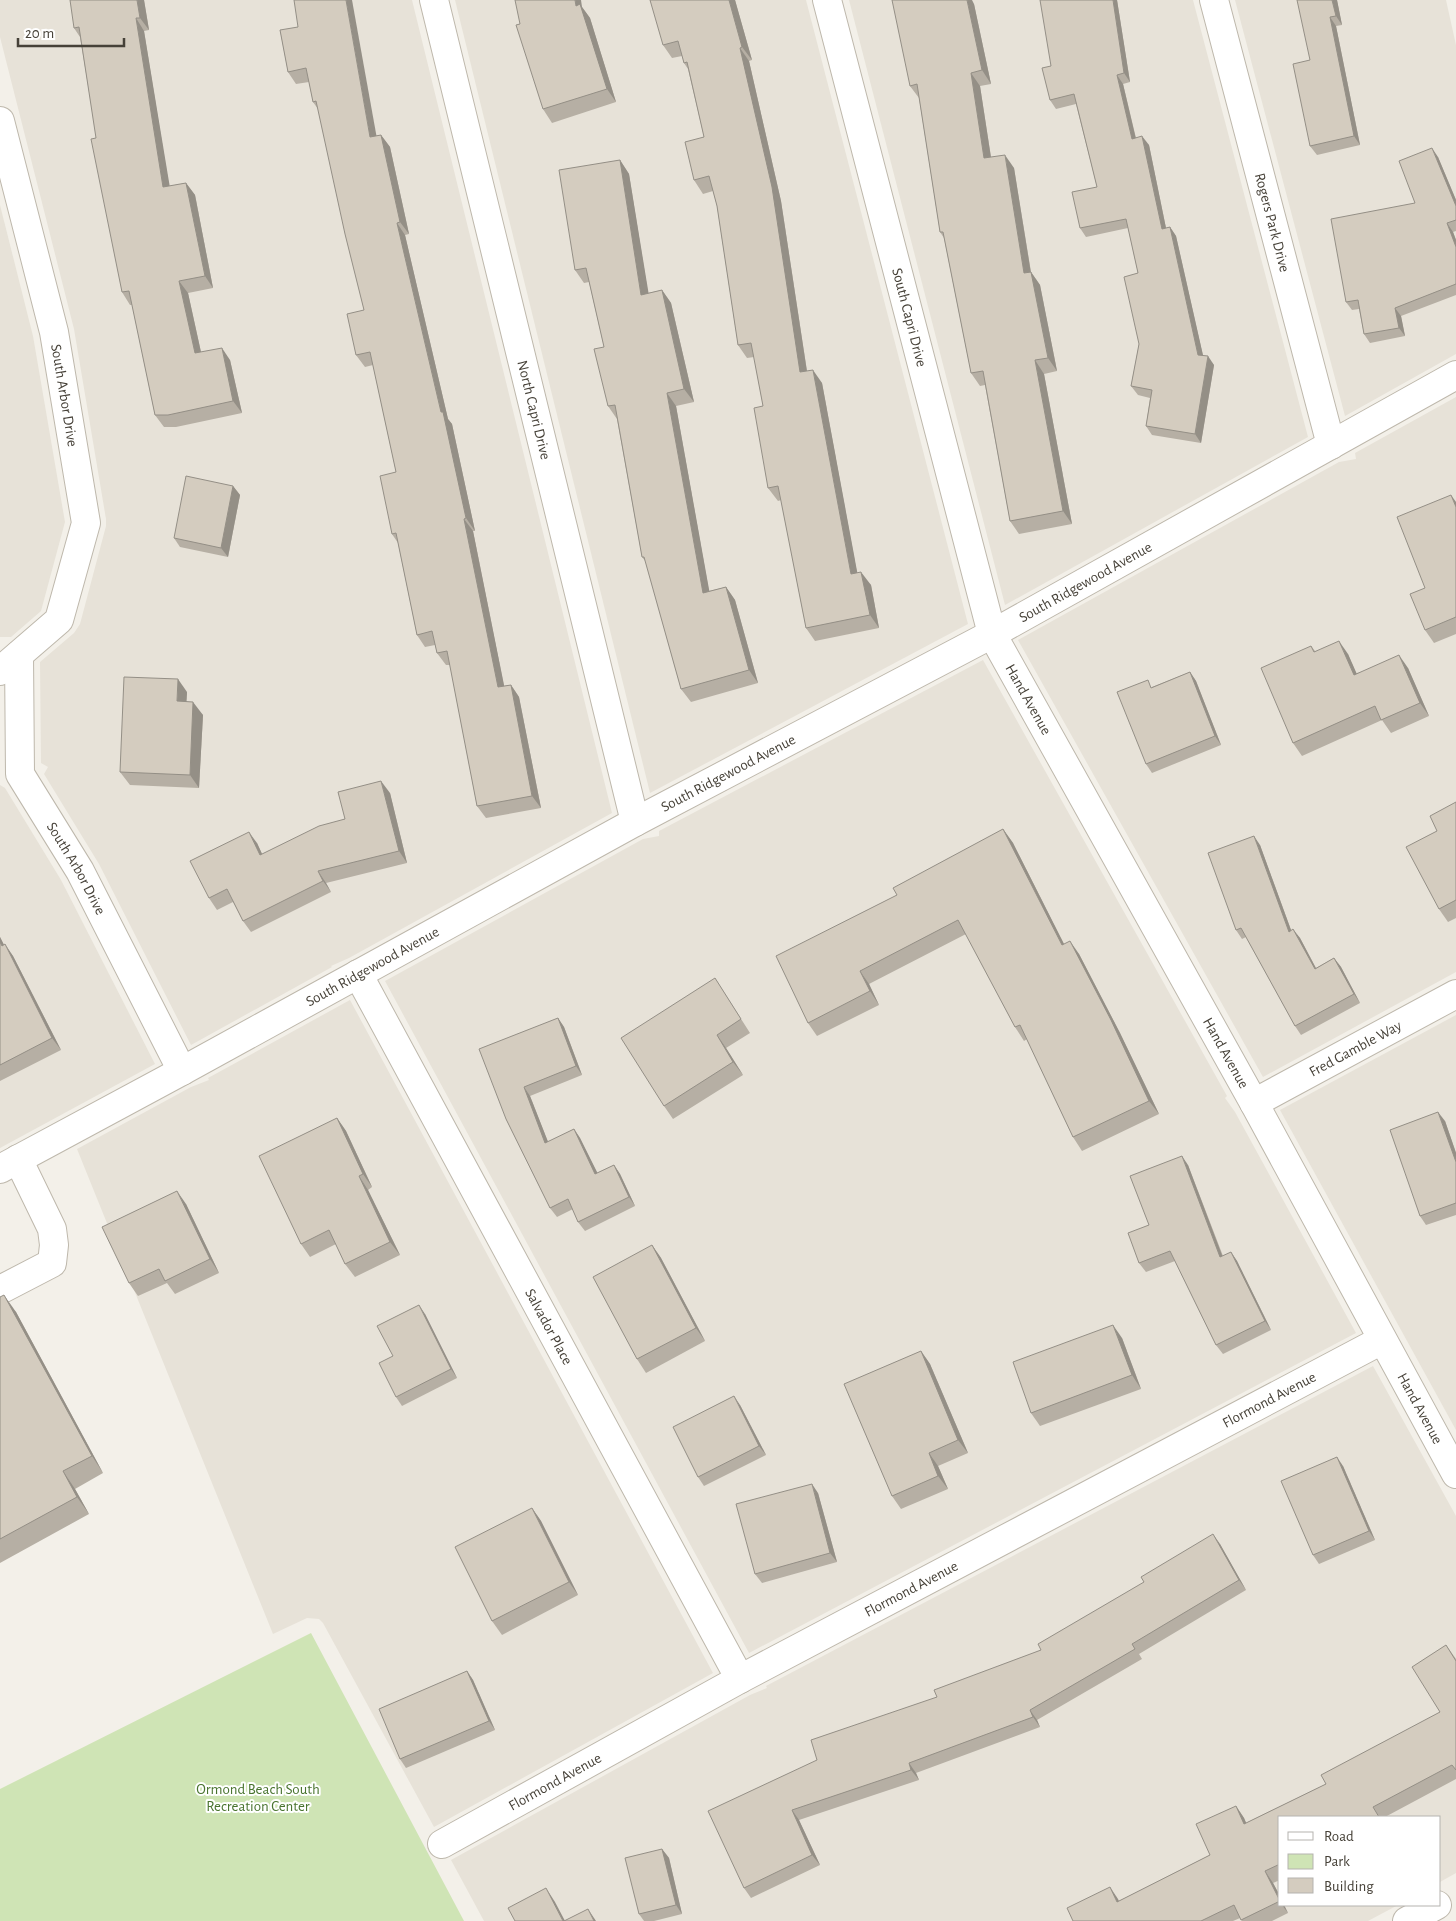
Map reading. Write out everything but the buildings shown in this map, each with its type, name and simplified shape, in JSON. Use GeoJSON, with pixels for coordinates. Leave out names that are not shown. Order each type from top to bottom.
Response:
{"type":"FeatureCollection","features":[{"type":"Feature","properties":{"kind":"street","name":"North Capri Drive"},"geometry":{"type":"LineString","coordinates":[[434,0],[635,822]]}},
{"type":"Feature","properties":{"kind":"street","name":"South Capri Drive"},"geometry":{"type":"LineString","coordinates":[[828,0],[992,634]]}},
{"type":"Feature","properties":{"kind":"street","name":"Rogers Park Drive"},"geometry":{"type":"LineString","coordinates":[[1214,0],[1331,445]]}},
{"type":"Feature","properties":{"kind":"street","name":"South Arbor Drive"},"geometry":{"type":"LineString","coordinates":[[0,121],[54,332],[86,522],[59,620],[9,663],[10,770],[80,871],[182,1071]]}},
{"type":"Feature","properties":{"kind":"street","name":"South Ridgewood Avenue"},"geometry":{"type":"LineString","coordinates":[[9,1164],[635,822],[992,634],[1456,375]]}},
{"type":"Feature","properties":{"kind":"street","name":"Hand Avenue"},"geometry":{"type":"LineString","coordinates":[[992,634],[1254,1103],[1456,1474]]}},
{"type":"Feature","properties":{"kind":"street","name":"Salvador Place"},"geometry":{"type":"LineString","coordinates":[[358,974],[740,1679]]}},
{"type":"Feature","properties":{"kind":"street","name":"Fred Gamble Way"},"geometry":{"type":"LineString","coordinates":[[1254,1103],[1456,994]]}},
{"type":"Feature","properties":{"kind":"street"},"geometry":{"type":"LineString","coordinates":[[0,1290],[52,1263],[54,1245],[52,1230],[9,1164]]}},
{"type":"Feature","properties":{"kind":"street","name":"Flormond Avenue"},"geometry":{"type":"LineString","coordinates":[[442,1844],[740,1679],[1382,1340]]}},
{"type":"Feature","properties":{"kind":"street"},"geometry":{"type":"LineString","coordinates":[[1441,1902],[1456,1894]]}},
{"type":"Feature","properties":{"kind":"street"},"geometry":{"type":"LineString","coordinates":[[1407,1921],[1434,1906]]}},
{"type":"Feature","properties":{"kind":"shaded area"},"geometry":{"type":"Polygon","coordinates":[[[0,0],[412,0],[612,813],[349,958],[331,966],[191,1045],[99,864],[44,774],[48,767],[41,763],[40,662],[74,633],[80,624],[106,526],[106,519],[74,329],[0,37],[0,0]]]}},
{"type":"Feature","properties":{"kind":"shaded area"},"geometry":{"type":"Polygon","coordinates":[[[455,0],[806,0],[968,624],[650,793],[455,0]]]}},
{"type":"Feature","properties":{"kind":"shaded area"},"geometry":{"type":"Polygon","coordinates":[[[849,0],[1193,0],[1308,437],[1005,605],[849,0]]]}},
{"type":"Feature","properties":{"kind":"shaded area"},"geometry":{"type":"Polygon","coordinates":[[[1235,0],[1446,0],[1456,45],[1456,354],[1345,416],[1235,0]]]}},
{"type":"Feature","properties":{"kind":"shaded area"},"geometry":{"type":"Polygon","coordinates":[[[0,205],[33,336],[65,522],[41,611],[11,637],[0,637],[0,205]]]}},
{"type":"Feature","properties":{"kind":"shaded area"},"geometry":{"type":"Polygon","coordinates":[[[1456,397],[1456,972],[1263,1077],[1018,640],[1339,462],[1356,459],[1355,453],[1456,397]]]}},
{"type":"Feature","properties":{"kind":"shaded area"},"geometry":{"type":"Polygon","coordinates":[[[983,660],[1227,1096],[1225,1098],[1235,1112],[1356,1333],[749,1653],[385,981],[643,839],[659,836],[659,831],[983,660]]]}},
{"type":"Feature","properties":{"kind":"shaded area"},"geometry":{"type":"Polygon","coordinates":[[[0,785],[5,788],[61,880],[155,1064],[0,1148],[0,785]]]}},
{"type":"Feature","properties":{"kind":"shaded area"},"geometry":{"type":"Polygon","coordinates":[[[350,1000],[713,1673],[434,1827],[323,1623],[319,1619],[307,1618],[273,1634],[77,1149],[191,1087],[209,1080],[208,1078],[350,1000]]]}},
{"type":"Feature","properties":{"kind":"shaded area"},"geometry":{"type":"Polygon","coordinates":[[[1456,1015],[1456,1430],[1280,1110],[1456,1015]]]}},
{"type":"Feature","properties":{"kind":"shaded area"},"geometry":{"type":"Polygon","coordinates":[[[1373,1366],[1456,1516],[1456,1873],[1441,1881],[1441,1816],[1278,1816],[1278,1906],[1396,1906],[1368,1921],[484,1921],[451,1860],[750,1695],[767,1688],[766,1686],[1373,1366]]]}},
{"type":"Feature","properties":{"kind":"green space","name":"Ormond Beach South Recreation Center"},"geometry":{"type":"Polygon","coordinates":[[[311,1633],[464,1921],[0,1921],[0,1789],[311,1633]]]}}]}
